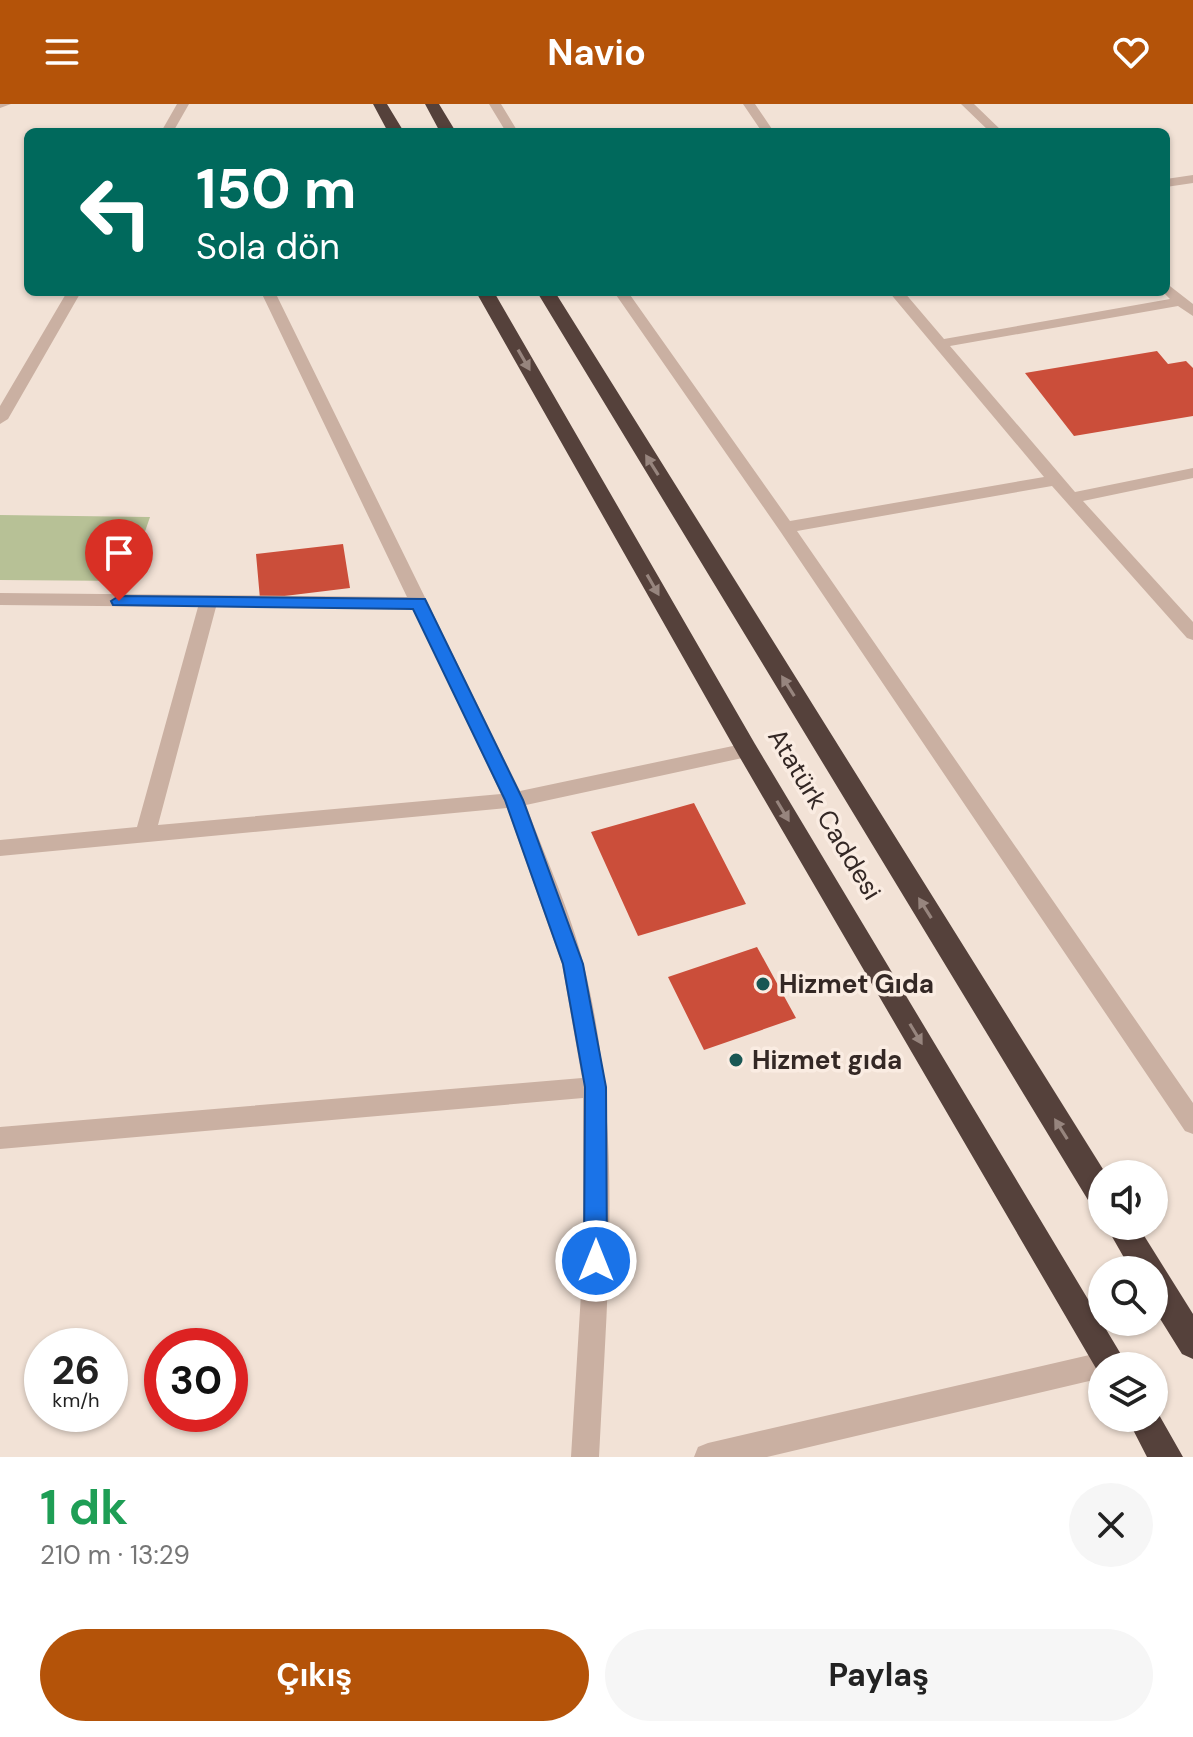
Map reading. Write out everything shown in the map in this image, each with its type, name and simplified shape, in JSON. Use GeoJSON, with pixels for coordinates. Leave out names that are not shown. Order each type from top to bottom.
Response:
{"type":"FeatureCollection","features":[{"type":"Feature","properties":{"kind":"highway"},"geometry":{"type":"LineString","coordinates":[[380,104],[394,128]]}},
{"type":"Feature","properties":{"kind":"highway"},"geometry":{"type":"LineString","coordinates":[[432,104],[446,128]]}},
{"type":"Feature","properties":{"kind":"highway","name":"Atatürk Caddesi"},"geometry":{"type":"LineString","coordinates":[[487,296],[747,750],[1104,1352]]}},
{"type":"Feature","properties":{"kind":"highway","name":"Atatürk Caddesi"},"geometry":{"type":"LineString","coordinates":[[548,296],[1088,1172]]}},
{"type":"Feature","properties":{"kind":"highway"},"geometry":{"type":"LineString","coordinates":[[1168,1303],[1193,1343]]}},
{"type":"Feature","properties":{"kind":"highway"},"geometry":{"type":"LineString","coordinates":[[1151,1432],[1166,1457]]}},
{"type":"Feature","properties":{"kind":"street"},"geometry":{"type":"LineString","coordinates":[[169,128],[183,104]]}},
{"type":"Feature","properties":{"kind":"street"},"geometry":{"type":"LineString","coordinates":[[495,104],[510,128]]}},
{"type":"Feature","properties":{"kind":"street"},"geometry":{"type":"LineString","coordinates":[[749,104],[765,128]]}},
{"type":"Feature","properties":{"kind":"street"},"geometry":{"type":"LineString","coordinates":[[967,104],[993,128]]}},
{"type":"Feature","properties":{"kind":"street"},"geometry":{"type":"LineString","coordinates":[[1170,182],[1193,179]]}},
{"type":"Feature","properties":{"kind":"street"},"geometry":{"type":"LineString","coordinates":[[1170,291],[1188,307]]}},
{"type":"Feature","properties":{"kind":"street"},"geometry":{"type":"LineString","coordinates":[[0,419],[72,296]]}},
{"type":"Feature","properties":{"kind":"street"},"geometry":{"type":"LineString","coordinates":[[270,296],[514,800],[573,964],[595,1087],[596,1261],[585,1457]]}},
{"type":"Feature","properties":{"kind":"street"},"geometry":{"type":"LineString","coordinates":[[624,296],[786,527],[1193,1123]]}},
{"type":"Feature","properties":{"kind":"street"},"geometry":{"type":"LineString","coordinates":[[899,296],[1071,498],[1193,634]]}},
{"type":"Feature","properties":{"kind":"street"},"geometry":{"type":"LineString","coordinates":[[939,344],[1188,307]]}},
{"type":"Feature","properties":{"kind":"street"},"geometry":{"type":"LineString","coordinates":[[0,377],[23,379]]}},
{"type":"Feature","properties":{"kind":"street"},"geometry":{"type":"LineString","coordinates":[[1071,498],[1193,473]]}},
{"type":"Feature","properties":{"kind":"street"},"geometry":{"type":"LineString","coordinates":[[786,527],[1056,480]]}},
{"type":"Feature","properties":{"kind":"street"},"geometry":{"type":"LineString","coordinates":[[0,599],[419,603]]}},
{"type":"Feature","properties":{"kind":"street"},"geometry":{"type":"LineString","coordinates":[[145,835],[208,603]]}},
{"type":"Feature","properties":{"kind":"street"},"geometry":{"type":"LineString","coordinates":[[0,848],[514,800],[747,750]]}},
{"type":"Feature","properties":{"kind":"street"},"geometry":{"type":"LineString","coordinates":[[0,1138],[595,1087]]}},
{"type":"Feature","properties":{"kind":"street"},"geometry":{"type":"LineString","coordinates":[[708,1457],[1088,1370]]}},
{"type":"Feature","properties":{"kind":"green space"},"geometry":{"type":"Polygon","coordinates":[[[0,515],[150,517],[128,581],[0,580],[0,515]]]}},
{"type":"Feature","properties":{"kind":"building"},"geometry":{"type":"Polygon","coordinates":[[[1157,351],[1168,364],[1186,361],[1193,368],[1193,416],[1074,436],[1025,373],[1157,351]]]}},
{"type":"Feature","properties":{"kind":"building"},"geometry":{"type":"Polygon","coordinates":[[[343,544],[350,588],[260,599],[256,554],[343,544]]]}},
{"type":"Feature","properties":{"kind":"building"},"geometry":{"type":"Polygon","coordinates":[[[694,803],[746,904],[638,936],[591,832],[694,803]]]}},
{"type":"Feature","properties":{"kind":"building"},"geometry":{"type":"Polygon","coordinates":[[[757,947],[796,1018],[704,1050],[668,977],[757,947]]]}},
{"type":"Feature","properties":{"kind":"place","name":"Hizmet Gıda"},"geometry":{"type":"Point","coordinates":[763,984]}},
{"type":"Feature","properties":{"kind":"place","name":"Hizmet gıda"},"geometry":{"type":"Point","coordinates":[736,1060]}},
{"type":"Feature","properties":{"kind":"route"},"geometry":{"type":"LineString","coordinates":[[119,601],[419,603],[514,800],[573,964],[595,1087],[596,1261]]}}]}
